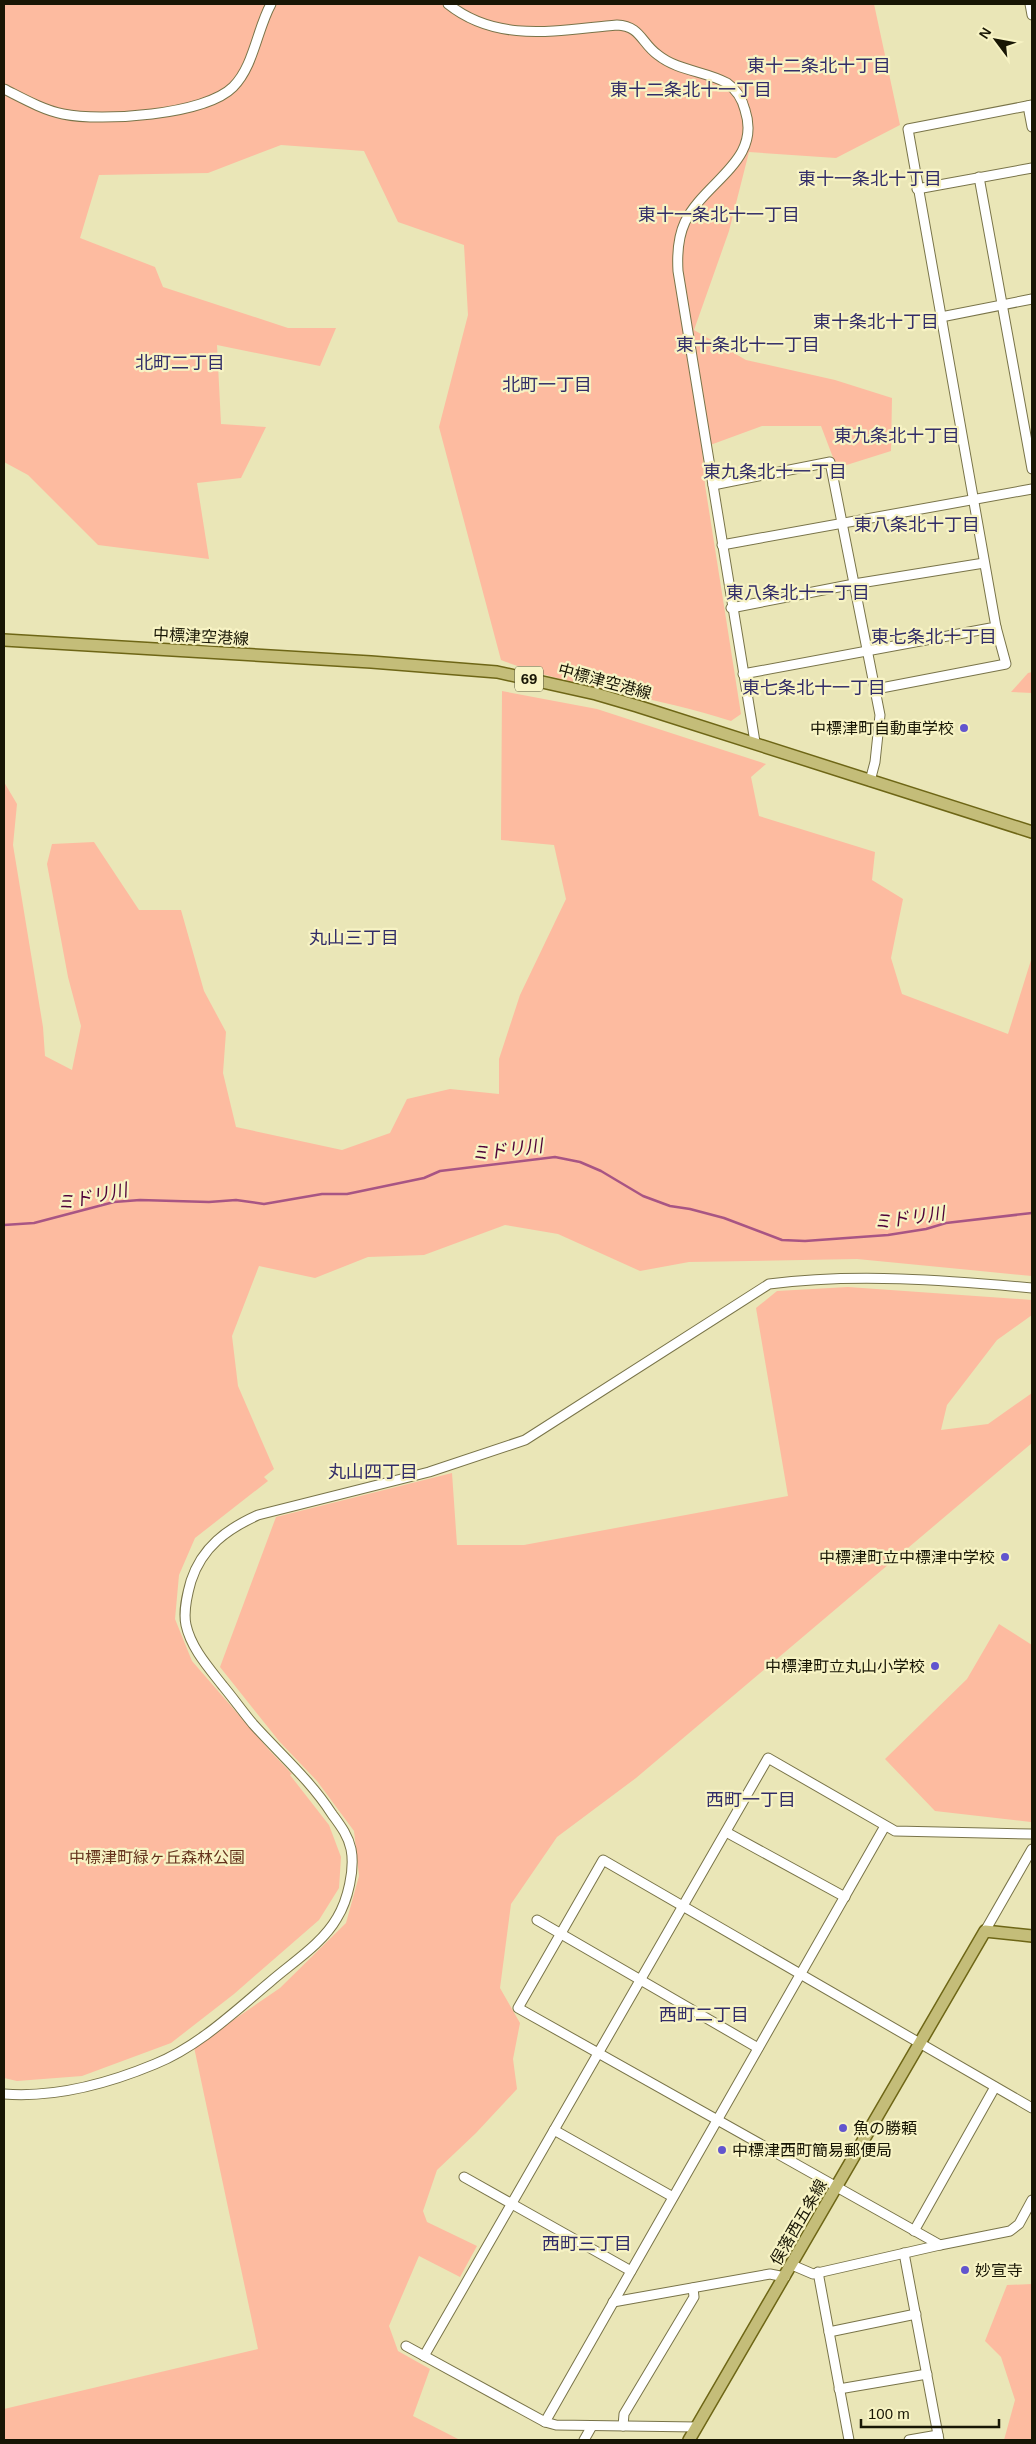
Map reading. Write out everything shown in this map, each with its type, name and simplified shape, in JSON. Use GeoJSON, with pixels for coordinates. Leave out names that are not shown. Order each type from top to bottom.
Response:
{"type":"FeatureCollection","features":[{"type":"Feature","properties":{"kind":"main road","name":"中標津空港線"},"geometry":{"type":"LineString","coordinates":[[4,640],[497,672],[596,694],[755,742],[870,781],[1032,832]]}},
{"type":"Feature","properties":{"kind":"main road"},"geometry":{"type":"LineString","coordinates":[[985,1931],[1032,1936]]}},
{"type":"Feature","properties":{"kind":"main road","name":"俣落西五条線"},"geometry":{"type":"LineString","coordinates":[[689,2440],[985,1931]]}},
{"type":"Feature","properties":{"kind":"street"},"geometry":{"type":"LineString","coordinates":[[4,89],[62,114],[96,119],[129,117],[173,110],[210,100],[226,92],[240,78],[271,4]]}},
{"type":"Feature","properties":{"kind":"street"},"geometry":{"type":"LineString","coordinates":[[448,4],[478,22],[513,32],[534,32],[617,24],[629,26],[664,60],[677,66],[721,79],[734,88],[742,100],[748,123],[747,146],[735,163],[712,185],[692,211],[682,232],[677,255],[731,608],[755,742]]}},
{"type":"Feature","properties":{"kind":"street"},"geometry":{"type":"LineString","coordinates":[[1030,4],[1032,15]]}},
{"type":"Feature","properties":{"kind":"street"},"geometry":{"type":"LineString","coordinates":[[876,689],[1006,664],[996,627],[984,564],[908,129],[1030,105],[1032,127]]}},
{"type":"Feature","properties":{"kind":"street"},"geometry":{"type":"LineString","coordinates":[[917,189],[1032,168]]}},
{"type":"Feature","properties":{"kind":"street"},"geometry":{"type":"LineString","coordinates":[[979,178],[1032,469]]}},
{"type":"Feature","properties":{"kind":"street"},"geometry":{"type":"LineString","coordinates":[[941,317],[1032,299]]}},
{"type":"Feature","properties":{"kind":"street"},"geometry":{"type":"LineString","coordinates":[[713,485],[830,462],[880,715],[875,762],[870,781]]}},
{"type":"Feature","properties":{"kind":"street"},"geometry":{"type":"LineString","coordinates":[[722,545],[1032,490]]}},
{"type":"Feature","properties":{"kind":"street"},"geometry":{"type":"LineString","coordinates":[[731,608],[854,584],[984,564]]}},
{"type":"Feature","properties":{"kind":"street"},"geometry":{"type":"LineString","coordinates":[[743,674],[996,627]]}},
{"type":"Feature","properties":{"kind":"street"},"geometry":{"type":"LineString","coordinates":[[4,2094],[42,2094],[80,2089],[157,2064],[188,2046],[228,2018],[320,1941],[338,1917],[352,1866],[351,1850],[347,1835],[305,1778],[253,1724],[208,1667],[191,1640],[186,1624],[185,1608],[195,1570],[214,1542],[232,1527],[258,1515],[429,1472],[525,1440],[769,1284],[800,1280],[856,1278],[1032,1288]]}},
{"type":"Feature","properties":{"kind":"street"},"geometry":{"type":"LineString","coordinates":[[424,2356],[768,1758],[895,1830],[1032,1834]]}},
{"type":"Feature","properties":{"kind":"street"},"geometry":{"type":"LineString","coordinates":[[545,2422],[885,1826]]}},
{"type":"Feature","properties":{"kind":"street"},"geometry":{"type":"LineString","coordinates":[[726,1832],[845,1897]]}},
{"type":"Feature","properties":{"kind":"street"},"geometry":{"type":"LineString","coordinates":[[985,1931],[1032,1849]]}},
{"type":"Feature","properties":{"kind":"street"},"geometry":{"type":"LineString","coordinates":[[940,2245],[716,2121],[518,2008],[603,1860],[1032,2108]]}},
{"type":"Feature","properties":{"kind":"street"},"geometry":{"type":"LineString","coordinates":[[537,1920],[758,2048]]}},
{"type":"Feature","properties":{"kind":"street"},"geometry":{"type":"LineString","coordinates":[[914,2231],[995,2087]]}},
{"type":"Feature","properties":{"kind":"street"},"geometry":{"type":"LineString","coordinates":[[554,2130],[673,2197]]}},
{"type":"Feature","properties":{"kind":"street"},"geometry":{"type":"LineString","coordinates":[[464,2177],[631,2271]]}},
{"type":"Feature","properties":{"kind":"street"},"geometry":{"type":"LineString","coordinates":[[792,2264],[813,2274],[1010,2231],[1019,2224],[1032,2200]]}},
{"type":"Feature","properties":{"kind":"street"},"geometry":{"type":"LineString","coordinates":[[904,2253],[938,2438],[909,2440]]}},
{"type":"Feature","properties":{"kind":"street"},"geometry":{"type":"LineString","coordinates":[[818,2272],[849,2440]]}},
{"type":"Feature","properties":{"kind":"street"},"geometry":{"type":"LineString","coordinates":[[613,2302],[770,2274],[785,2277]]}},
{"type":"Feature","properties":{"kind":"street"},"geometry":{"type":"LineString","coordinates":[[623,2426],[624,2414],[694,2297],[694,2288]]}},
{"type":"Feature","properties":{"kind":"street"},"geometry":{"type":"LineString","coordinates":[[829,2332],[916,2314]]}},
{"type":"Feature","properties":{"kind":"street"},"geometry":{"type":"LineString","coordinates":[[406,2346],[545,2422],[569,2426],[697,2427]]}},
{"type":"Feature","properties":{"kind":"street"},"geometry":{"type":"LineString","coordinates":[[839,2389],[927,2374]]}},
{"type":"Feature","properties":{"kind":"street"},"geometry":{"type":"LineString","coordinates":[[584,2440],[592,2426]]}},
{"type":"Feature","properties":{"kind":"green space"},"geometry":{"type":"Polygon","coordinates":[[[4,4],[874,4],[900,125],[836,158],[749,152],[729,231],[694,330],[746,360],[835,380],[892,398],[891,451],[837,468],[821,426],[762,426],[702,448],[705,485],[741,714],[731,721],[703,712],[558,678],[501,660],[439,427],[468,315],[464,245],[398,222],[364,151],[281,145],[208,173],[99,175],[80,238],[155,267],[163,287],[288,328],[336,328],[320,366],[217,345],[221,424],[266,427],[241,478],[197,483],[209,559],[98,545],[28,475],[4,462],[4,4]]]}},
{"type":"Feature","properties":{"kind":"green space"},"geometry":{"type":"Polygon","coordinates":[[[1032,672],[1032,693],[1011,692],[1028,673],[1032,672]]]}},
{"type":"Feature","properties":{"kind":"green space","name":"中標津町緑ヶ丘森林公園"},"geometry":{"type":"Polygon","coordinates":[[[502,691],[597,709],[766,764],[751,777],[759,816],[875,852],[872,880],[903,899],[891,958],[902,994],[1008,1034],[1031,960],[1032,1276],[857,1259],[689,1262],[640,1271],[558,1234],[505,1225],[424,1255],[368,1257],[315,1278],[259,1266],[232,1336],[238,1386],[274,1469],[264,1477],[268,1481],[195,1538],[179,1575],[175,1619],[192,1661],[292,1774],[290,1775],[329,1825],[341,1857],[339,1888],[319,1920],[234,1994],[171,2043],[82,2076],[17,2081],[4,2078],[4,782],[17,804],[13,845],[43,1027],[45,1056],[72,1070],[81,1026],[68,977],[47,864],[52,844],[94,842],[139,910],[181,910],[204,991],[226,1032],[223,1073],[236,1127],[342,1150],[390,1133],[407,1099],[450,1089],[499,1094],[499,1059],[520,995],[566,899],[554,845],[501,840],[502,691]]]}},
{"type":"Feature","properties":{"kind":"green space"},"geometry":{"type":"Polygon","coordinates":[[[848,1287],[1032,1300],[1032,1315],[997,1340],[947,1405],[941,1430],[988,1424],[1032,1393],[1032,1443],[636,1778],[557,1837],[511,1904],[500,1988],[520,2023],[513,2059],[517,2089],[476,2133],[437,2170],[423,2211],[427,2222],[477,2246],[460,2277],[419,2256],[389,2326],[398,2351],[430,2369],[413,2416],[460,2440],[4,2440],[4,2409],[258,2349],[194,2047],[280,1988],[346,1923],[359,1876],[354,1831],[317,1781],[279,1741],[220,1667],[276,1517],[452,1473],[457,1545],[524,1545],[788,1496],[756,1308],[777,1291],[848,1287]]]}},
{"type":"Feature","properties":{"kind":"green space"},"geometry":{"type":"Polygon","coordinates":[[[999,1624],[1032,1645],[1031,1822],[935,1811],[885,1759],[967,1679],[999,1624]]]}},
{"type":"Feature","properties":{"kind":"green space"},"geometry":{"type":"Polygon","coordinates":[[[1032,2284],[1032,2440],[1004,2440],[1015,2400],[1001,2357],[985,2341],[1007,2285],[1032,2284]]]}},
{"type":"Feature","properties":{"kind":"waterway","name":"ミドリ川"},"geometry":{"type":"LineString","coordinates":[[4,1225],[34,1223],[114,1202],[140,1200],[209,1202],[236,1200],[264,1204],[322,1194],[347,1194],[424,1178],[440,1171],[555,1157],[580,1162],[601,1171],[643,1196],[670,1206],[724,1218],[782,1240],[805,1241],[888,1235],[926,1229],[946,1223],[1032,1213]]}},
{"type":"Feature","properties":{"kind":"place","name":"中標津町自動車学校"},"geometry":{"type":"Point","coordinates":[964,728]}},
{"type":"Feature","properties":{"kind":"place","name":"中標津町立中標津中学校"},"geometry":{"type":"Point","coordinates":[1005,1557]}},
{"type":"Feature","properties":{"kind":"place","name":"中標津町立丸山小学校"},"geometry":{"type":"Point","coordinates":[935,1666]}},
{"type":"Feature","properties":{"kind":"place","name":"魚の勝頼"},"geometry":{"type":"Point","coordinates":[843,2128]}},
{"type":"Feature","properties":{"kind":"place","name":"中標津西町簡易郵便局"},"geometry":{"type":"Point","coordinates":[722,2150]}},
{"type":"Feature","properties":{"kind":"place","name":"妙宣寺"},"geometry":{"type":"Point","coordinates":[965,2270]}},
{"type":"Feature","properties":{"kind":"district","name":"東十二条北十丁目"},"geometry":{"type":"Point","coordinates":[819,66]}},
{"type":"Feature","properties":{"kind":"district","name":"東十二条北十一丁目"},"geometry":{"type":"Point","coordinates":[691,90]}},
{"type":"Feature","properties":{"kind":"district","name":"東十一条北十丁目"},"geometry":{"type":"Point","coordinates":[870,179]}},
{"type":"Feature","properties":{"kind":"district","name":"東十一条北十一丁目"},"geometry":{"type":"Point","coordinates":[719,215]}},
{"type":"Feature","properties":{"kind":"district","name":"東十条北十丁目"},"geometry":{"type":"Point","coordinates":[876,322]}},
{"type":"Feature","properties":{"kind":"district","name":"東十条北十一丁目"},"geometry":{"type":"Point","coordinates":[748,345]}},
{"type":"Feature","properties":{"kind":"district","name":"北町二丁目"},"geometry":{"type":"Point","coordinates":[180,363]}},
{"type":"Feature","properties":{"kind":"district","name":"北町一丁目"},"geometry":{"type":"Point","coordinates":[547,385]}},
{"type":"Feature","properties":{"kind":"district","name":"東九条北十丁目"},"geometry":{"type":"Point","coordinates":[897,436]}},
{"type":"Feature","properties":{"kind":"district","name":"東九条北十一丁目"},"geometry":{"type":"Point","coordinates":[775,472]}},
{"type":"Feature","properties":{"kind":"district","name":"東八条北十丁目"},"geometry":{"type":"Point","coordinates":[917,525]}},
{"type":"Feature","properties":{"kind":"district","name":"東八条北十一丁目"},"geometry":{"type":"Point","coordinates":[798,593]}},
{"type":"Feature","properties":{"kind":"district","name":"東七条北十丁目"},"geometry":{"type":"Point","coordinates":[934,637]}},
{"type":"Feature","properties":{"kind":"district","name":"東七条北十一丁目"},"geometry":{"type":"Point","coordinates":[814,688]}},
{"type":"Feature","properties":{"kind":"district","name":"丸山三丁目"},"geometry":{"type":"Point","coordinates":[354,938]}},
{"type":"Feature","properties":{"kind":"district","name":"丸山四丁目"},"geometry":{"type":"Point","coordinates":[373,1472]}},
{"type":"Feature","properties":{"kind":"district","name":"西町一丁目"},"geometry":{"type":"Point","coordinates":[751,1800]}},
{"type":"Feature","properties":{"kind":"district","name":"西町二丁目"},"geometry":{"type":"Point","coordinates":[704,2015]}},
{"type":"Feature","properties":{"kind":"district","name":"西町三丁目"},"geometry":{"type":"Point","coordinates":[587,2244]}}]}
